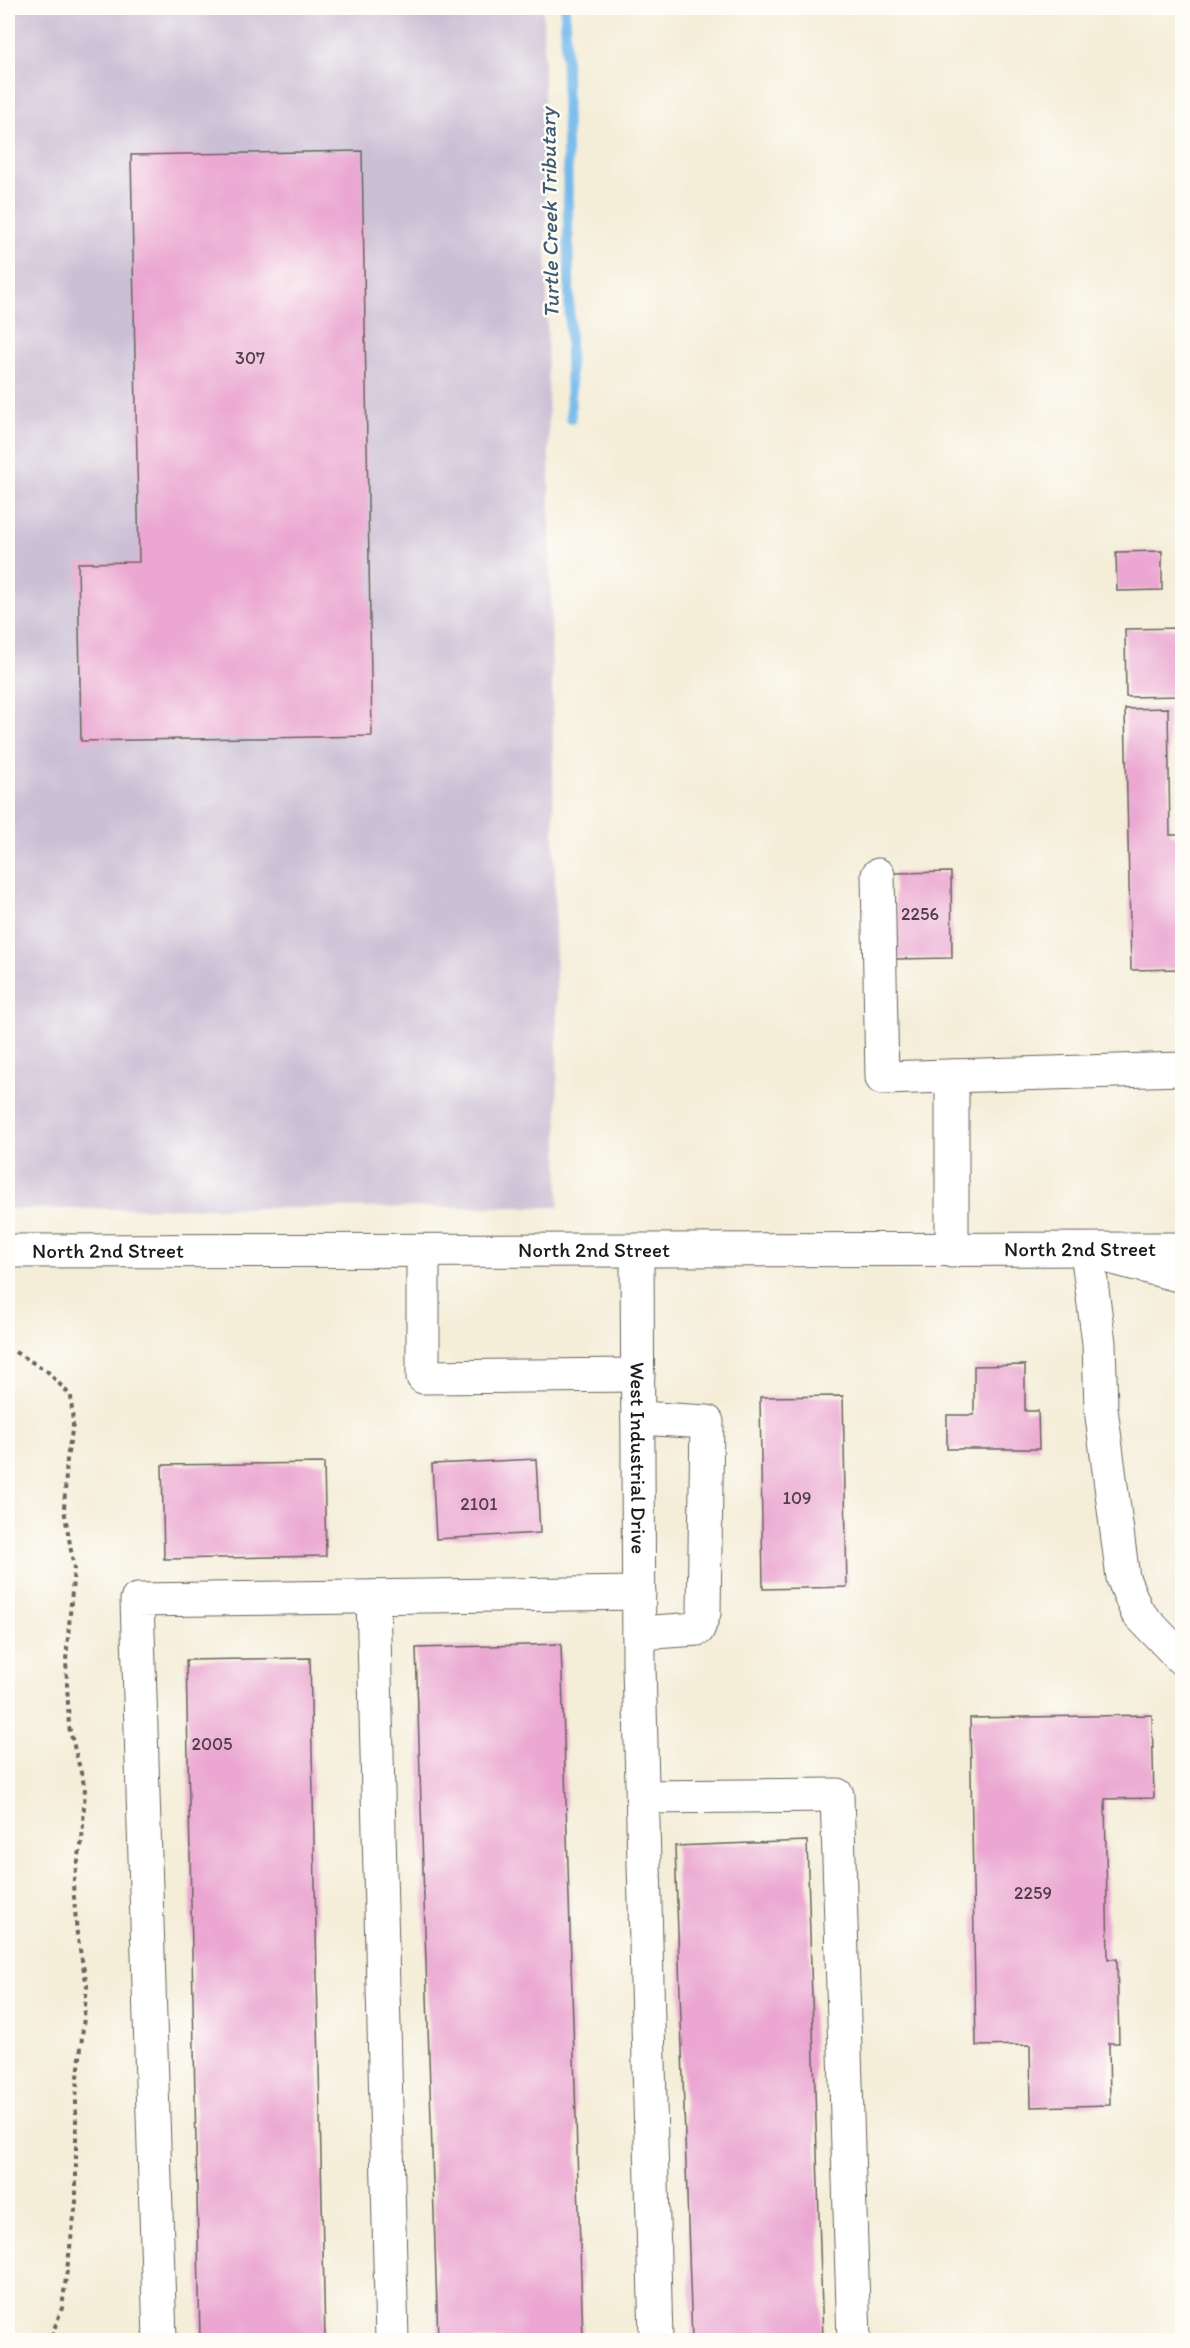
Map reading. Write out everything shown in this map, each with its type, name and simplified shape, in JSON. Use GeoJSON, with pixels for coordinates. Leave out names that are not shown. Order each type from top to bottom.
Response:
{"type":"FeatureCollection","features":[{"type":"Feature","properties":{"kind":"main road"},"geometry":{"type":"LineString","coordinates":[[878,875],[882,1078],[1182,1069]]}},
{"type":"Feature","properties":{"kind":"main road"},"geometry":{"type":"LineString","coordinates":[[952,1076],[952,1251]]}},
{"type":"Feature","properties":{"kind":"main road","name":"North 2nd Street"},"geometry":{"type":"LineString","coordinates":[[8,1251],[1182,1250]]}},
{"type":"Feature","properties":{"kind":"main road"},"geometry":{"type":"LineString","coordinates":[[423,1251],[423,1377],[638,1376]]}},
{"type":"Feature","properties":{"kind":"main road","name":"West Industrial Drive"},"geometry":{"type":"LineString","coordinates":[[637,1251],[639,1665],[656,2340]]}},
{"type":"Feature","properties":{"kind":"main road"},"geometry":{"type":"LineString","coordinates":[[1182,1276],[1087,1251],[1099,1343],[1101,1409],[1123,1578],[1137,1612],[1182,1659]]}},
{"type":"Feature","properties":{"kind":"main road"},"geometry":{"type":"LineString","coordinates":[[638,1418],[707,1422],[704,1613],[698,1629],[639,1633]]}},
{"type":"Feature","properties":{"kind":"main road"},"geometry":{"type":"LineString","coordinates":[[160,2340],[137,1600],[639,1593]]}},
{"type":"Feature","properties":{"kind":"main road"},"geometry":{"type":"LineString","coordinates":[[373,1597],[392,2340]]}},
{"type":"Feature","properties":{"kind":"main road"},"geometry":{"type":"LineString","coordinates":[[643,1797],[837,1795],[854,2340]]}},
{"type":"Feature","properties":{"kind":"path"},"geometry":{"type":"LineString","coordinates":[[15,1352],[47,1371],[71,1396],[73,1426],[67,1458],[64,1509],[74,1568],[66,1660],[69,1727],[85,1788],[82,1841],[73,1885],[77,1934],[87,1986],[76,2098],[76,2202],[62,2308],[50,2340]]}},
{"type":"Feature","properties":{"kind":"shaded area"},"geometry":{"type":"Polygon","coordinates":[[[8,8],[543,8],[559,1207],[8,1209],[8,8]]]}},
{"type":"Feature","properties":{"kind":"building"},"geometry":{"type":"Polygon","coordinates":[[[362,151],[372,736],[81,741],[78,563],[139,562],[131,155],[362,151]]]}},
{"type":"Feature","properties":{"kind":"building"},"geometry":{"type":"Polygon","coordinates":[[[1162,551],[1162,590],[1117,591],[1116,552],[1162,551]]]}},
{"type":"Feature","properties":{"kind":"building"},"geometry":{"type":"Polygon","coordinates":[[[1182,628],[1182,696],[1126,697],[1125,629],[1182,628]]]}},
{"type":"Feature","properties":{"kind":"building"},"geometry":{"type":"Polygon","coordinates":[[[1168,708],[1170,835],[1182,835],[1182,969],[1131,970],[1125,709],[1168,708]]]}},
{"type":"Feature","properties":{"kind":"building"},"geometry":{"type":"Polygon","coordinates":[[[951,872],[952,958],[896,959],[894,873],[951,872]]]}},
{"type":"Feature","properties":{"kind":"building"},"geometry":{"type":"Polygon","coordinates":[[[1025,1365],[1025,1411],[1038,1411],[1039,1449],[947,1449],[947,1415],[974,1415],[974,1366],[1025,1365]]]}},
{"type":"Feature","properties":{"kind":"building"},"geometry":{"type":"Polygon","coordinates":[[[843,1396],[847,1587],[763,1589],[760,1397],[843,1396]]]}},
{"type":"Feature","properties":{"kind":"building"},"geometry":{"type":"Polygon","coordinates":[[[536,1459],[540,1533],[436,1539],[432,1464],[536,1459]]]}},
{"type":"Feature","properties":{"kind":"building"},"geometry":{"type":"Polygon","coordinates":[[[324,1463],[326,1556],[164,1559],[162,1465],[324,1463]]]}},
{"type":"Feature","properties":{"kind":"building"},"geometry":{"type":"Polygon","coordinates":[[[561,1644],[583,2340],[438,2340],[416,1648],[561,1644]]]}},
{"type":"Feature","properties":{"kind":"building"},"geometry":{"type":"Polygon","coordinates":[[[310,1658],[325,2340],[200,2340],[186,1660],[310,1658]]]}},
{"type":"Feature","properties":{"kind":"building"},"geometry":{"type":"Polygon","coordinates":[[[1152,1715],[1154,1798],[1105,1799],[1108,1959],[1117,1959],[1119,2043],[1109,2043],[1110,2105],[1031,2107],[1030,2045],[976,2046],[970,1718],[1152,1715]]]}},
{"type":"Feature","properties":{"kind":"building"},"geometry":{"type":"Polygon","coordinates":[[[807,1841],[823,2340],[692,2340],[675,1846],[807,1841]]]}},
{"type":"Feature","properties":{"kind":"waterway","name":"Turtle Creek Tributary"},"geometry":{"type":"LineString","coordinates":[[565,8],[571,419]]}}]}
